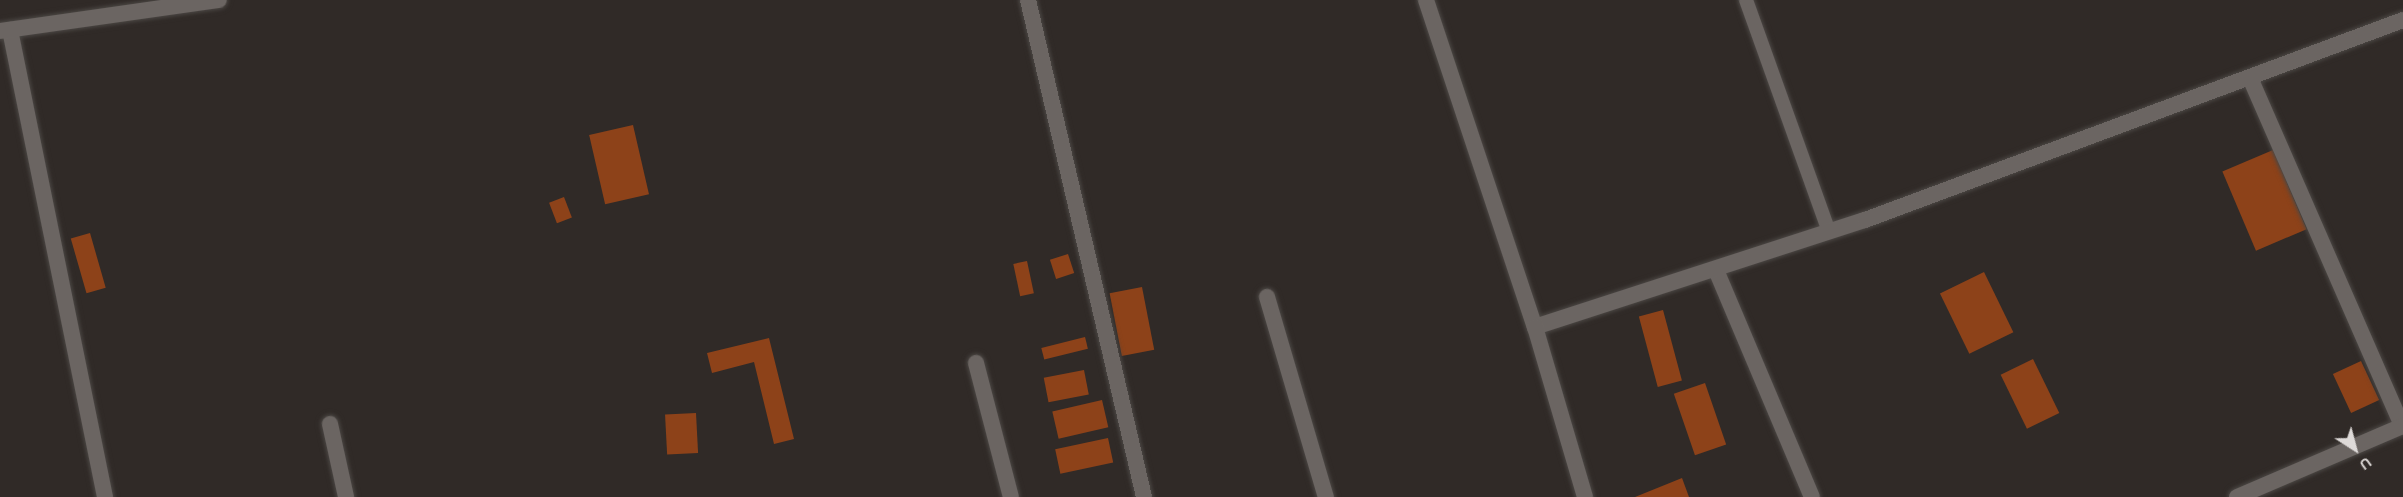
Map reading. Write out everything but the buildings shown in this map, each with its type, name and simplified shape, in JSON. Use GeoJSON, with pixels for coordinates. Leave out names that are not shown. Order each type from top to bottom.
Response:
{"type":"FeatureCollection","features":[{"type":"Feature","properties":{"kind":"street"},"geometry":{"type":"LineString","coordinates":[[105,497],[5,31],[219,0]]}},
{"type":"Feature","properties":{"kind":"street"},"geometry":{"type":"LineString","coordinates":[[1028,0],[1144,497]]}},
{"type":"Feature","properties":{"kind":"street"},"geometry":{"type":"LineString","coordinates":[[1426,0],[1535,327],[1585,497]]}},
{"type":"Feature","properties":{"kind":"street"},"geometry":{"type":"LineString","coordinates":[[1535,327],[1829,232],[2251,80],[2403,20]]}},
{"type":"Feature","properties":{"kind":"street"},"geometry":{"type":"LineString","coordinates":[[2237,497],[2402,426],[2251,80]]}},
{"type":"Feature","properties":{"kind":"street"},"geometry":{"type":"LineString","coordinates":[[1716,270],[1812,497]]}},
{"type":"Feature","properties":{"kind":"street"},"geometry":{"type":"LineString","coordinates":[[1266,297],[1326,497]]}},
{"type":"Feature","properties":{"kind":"street"},"geometry":{"type":"LineString","coordinates":[[976,363],[1011,497]]}},
{"type":"Feature","properties":{"kind":"street"},"geometry":{"type":"LineString","coordinates":[[330,424],[346,497]]}},
{"type":"Feature","properties":{"kind":"lane"},"geometry":{"type":"LineString","coordinates":[[1746,0],[1829,232]]}}]}
